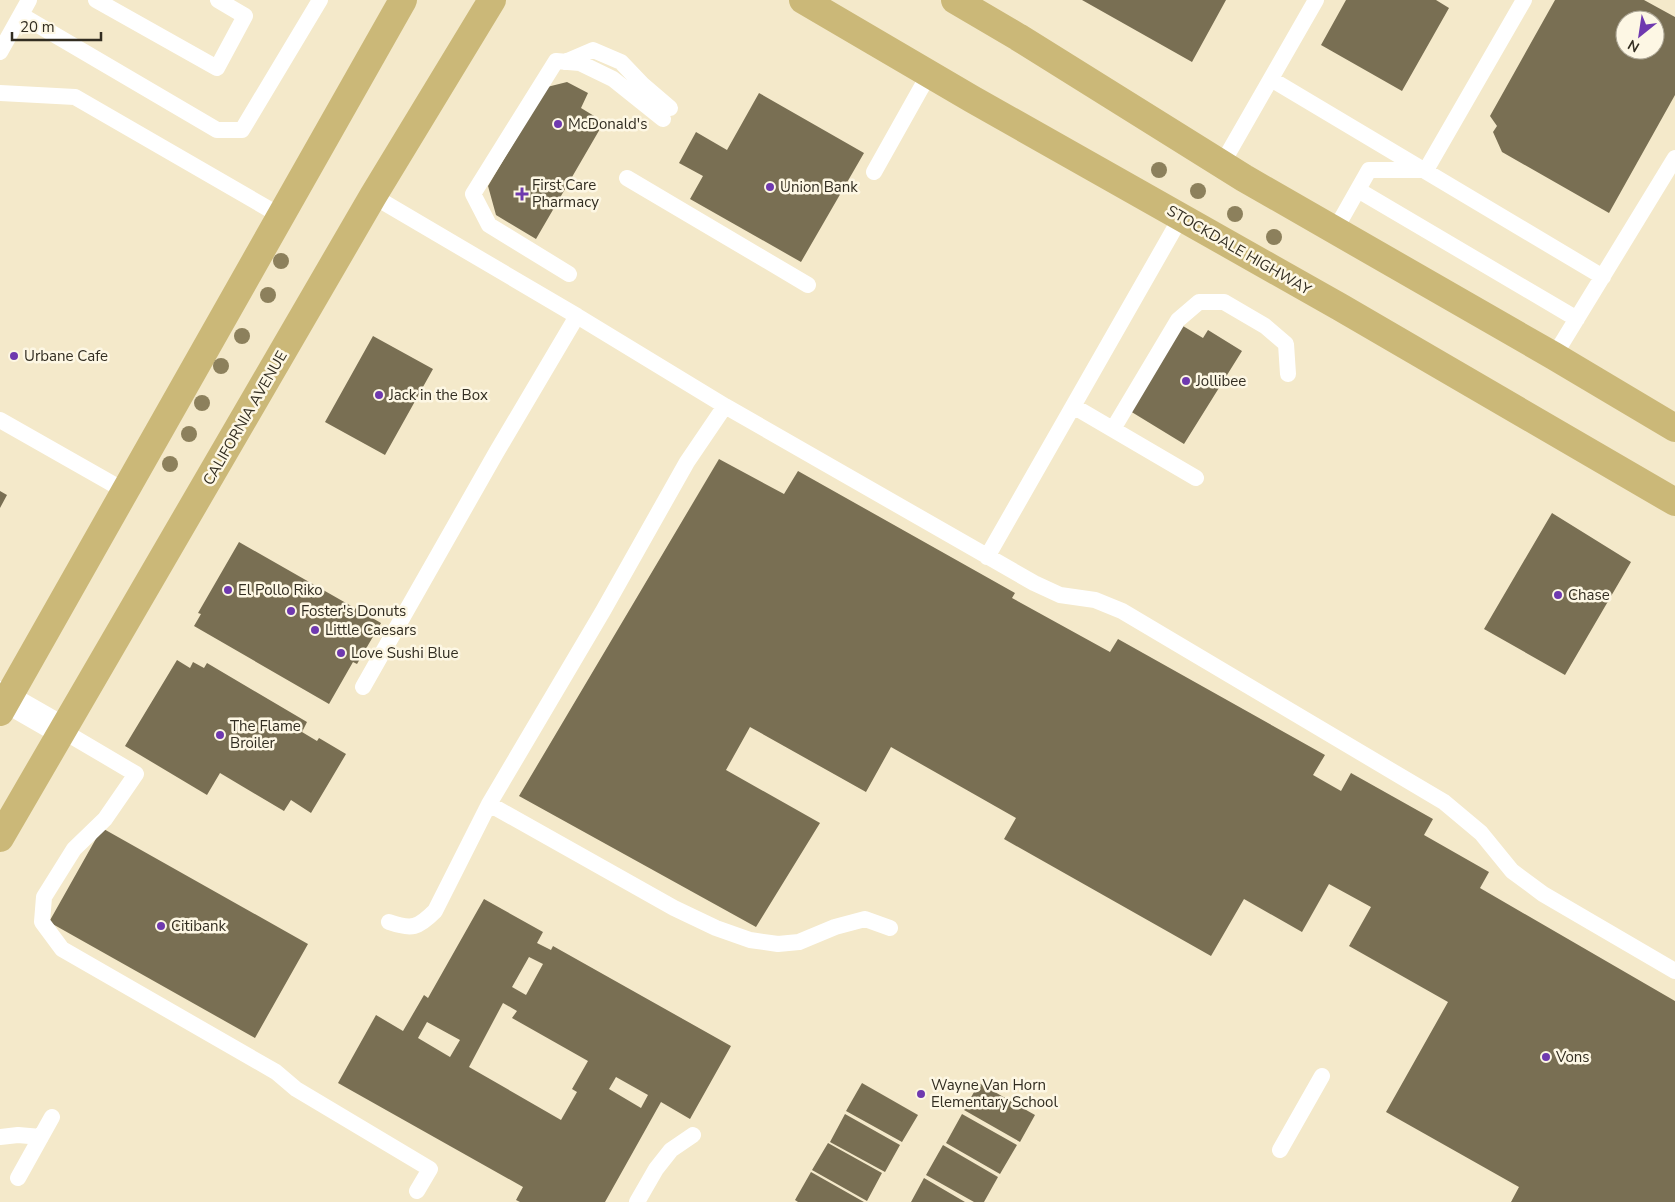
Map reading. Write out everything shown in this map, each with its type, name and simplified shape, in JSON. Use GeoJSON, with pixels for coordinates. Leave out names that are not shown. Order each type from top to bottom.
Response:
{"type":"FeatureCollection","features":[{"type":"Feature","properties":{"kind":"main road"},"geometry":{"type":"LineString","coordinates":[[2,702],[125,491],[403,0]]}},
{"type":"Feature","properties":{"kind":"main road","name":"CALIFORNIA AVENUE"},"geometry":{"type":"LineString","coordinates":[[0,838],[374,196],[492,0]]}},
{"type":"Feature","properties":{"kind":"main road","name":"STOCKDALE HIGHWAY"},"geometry":{"type":"LineString","coordinates":[[803,0],[929,74],[1340,307],[1675,502]]}},
{"type":"Feature","properties":{"kind":"main road"},"geometry":{"type":"LineString","coordinates":[[954,0],[1018,37],[1222,164],[1675,428]]}},
{"type":"Feature","properties":{"kind":"street"},"geometry":{"type":"LineString","coordinates":[[2,702],[63,732]]}},
{"type":"Feature","properties":{"kind":"lane"},"geometry":{"type":"LineString","coordinates":[[0,52],[29,0]]}},
{"type":"Feature","properties":{"kind":"lane"},"geometry":{"type":"LineString","coordinates":[[96,0],[217,68],[245,16],[218,0]]}},
{"type":"Feature","properties":{"kind":"lane"},"geometry":{"type":"LineString","coordinates":[[21,14],[217,130],[242,130],[320,0]]}},
{"type":"Feature","properties":{"kind":"lane"},"geometry":{"type":"LineString","coordinates":[[1222,164],[1316,0]]}},
{"type":"Feature","properties":{"kind":"lane"},"geometry":{"type":"LineString","coordinates":[[1426,170],[1524,0]]}},
{"type":"Feature","properties":{"kind":"lane"},"geometry":{"type":"LineString","coordinates":[[570,274],[488,225],[473,194],[556,61],[580,63],[612,79],[666,113]]}},
{"type":"Feature","properties":{"kind":"lane"},"geometry":{"type":"LineString","coordinates":[[874,172],[929,74]]}},
{"type":"Feature","properties":{"kind":"lane"},"geometry":{"type":"LineString","coordinates":[[1270,79],[1426,170],[1603,277]]}},
{"type":"Feature","properties":{"kind":"lane"},"geometry":{"type":"LineString","coordinates":[[0,93],[75,97],[281,216]]}},
{"type":"Feature","properties":{"kind":"lane"},"geometry":{"type":"LineString","coordinates":[[1554,356],[1675,158]]}},
{"type":"Feature","properties":{"kind":"lane"},"geometry":{"type":"LineString","coordinates":[[1335,230],[1369,170],[1426,170]]}},
{"type":"Feature","properties":{"kind":"lane"},"geometry":{"type":"LineString","coordinates":[[627,178],[808,285]]}},
{"type":"Feature","properties":{"kind":"lane"},"geometry":{"type":"LineString","coordinates":[[1358,190],[1577,319]]}},
{"type":"Feature","properties":{"kind":"lane"},"geometry":{"type":"LineString","coordinates":[[374,196],[725,406],[987,557],[1060,595],[1095,600],[1122,611],[1371,758],[1444,802],[1481,833],[1512,871],[1544,894],[1675,971]]}},
{"type":"Feature","properties":{"kind":"lane"},"geometry":{"type":"LineString","coordinates":[[987,557],[1181,217]]}},
{"type":"Feature","properties":{"kind":"lane"},"geometry":{"type":"LineString","coordinates":[[1113,429],[1178,320],[1199,302],[1224,302],[1265,326],[1286,344],[1288,374]]}},
{"type":"Feature","properties":{"kind":"lane"},"geometry":{"type":"LineString","coordinates":[[363,687],[496,453],[577,316]]}},
{"type":"Feature","properties":{"kind":"lane"},"geometry":{"type":"LineString","coordinates":[[390,922],[405,928],[422,924],[435,911],[490,804],[603,611],[687,462],[725,406]]}},
{"type":"Feature","properties":{"kind":"lane"},"geometry":{"type":"LineString","coordinates":[[1073,406],[1196,478]]}},
{"type":"Feature","properties":{"kind":"lane"},"geometry":{"type":"LineString","coordinates":[[0,420],[125,491]]}},
{"type":"Feature","properties":{"kind":"lane"},"geometry":{"type":"LineString","coordinates":[[63,732],[136,774],[105,819],[74,848],[44,897],[42,922],[62,949],[276,1072],[296,1089],[430,1169],[417,1191]]}},
{"type":"Feature","properties":{"kind":"lane"},"geometry":{"type":"LineString","coordinates":[[490,804],[674,908],[716,928],[750,940],[778,944],[799,942],[835,927],[866,919],[890,928]]}},
{"type":"Feature","properties":{"kind":"lane"},"geometry":{"type":"LineString","coordinates":[[1280,1150],[1322,1076]]}},
{"type":"Feature","properties":{"kind":"lane"},"geometry":{"type":"LineString","coordinates":[[18,1178],[52,1117]]}},
{"type":"Feature","properties":{"kind":"lane"},"geometry":{"type":"LineString","coordinates":[[0,1137],[18,1135],[41,1137]]}},
{"type":"Feature","properties":{"kind":"lane"},"geometry":{"type":"LineString","coordinates":[[637,1202],[656,1169],[671,1150],[694,1136]]}},
{"type":"Feature","properties":{"kind":"building"},"geometry":{"type":"Polygon","coordinates":[[[1082,0],[1226,0],[1192,62],[1082,0]]]}},
{"type":"Feature","properties":{"kind":"building"},"geometry":{"type":"Polygon","coordinates":[[[1346,0],[1436,0],[1449,8],[1402,91],[1321,45],[1346,0]]]}},
{"type":"Feature","properties":{"kind":"building"},"geometry":{"type":"Polygon","coordinates":[[[1555,0],[1644,0],[1662,10],[1615,10],[1615,60],[1665,60],[1665,12],[1675,17],[1675,95],[1609,213],[1502,152],[1493,132],[1497,126],[1490,116],[1555,0]]]}},
{"type":"Feature","properties":{"kind":"building"},"geometry":{"type":"Polygon","coordinates":[[[567,82],[588,93],[581,108],[604,122],[536,239],[496,215],[488,186],[547,87],[567,82]]]}},
{"type":"Feature","properties":{"kind":"building","name":"Union Bank"},"geometry":{"type":"Polygon","coordinates":[[[759,93],[864,153],[801,262],[690,199],[703,176],[679,163],[696,132],[727,150],[759,93]]]}},
{"type":"Feature","properties":{"kind":"building","name":"Jollibee"},"geometry":{"type":"Polygon","coordinates":[[[1183,326],[1203,338],[1208,330],[1242,351],[1184,444],[1130,411],[1183,326]]]}},
{"type":"Feature","properties":{"kind":"building","name":"Jack in the Box"},"geometry":{"type":"Polygon","coordinates":[[[373,336],[433,369],[385,455],[325,422],[373,336]]]}},
{"type":"Feature","properties":{"kind":"building"},"geometry":{"type":"Polygon","coordinates":[[[719,459],[784,494],[798,471],[1015,593],[1012,598],[1110,652],[1118,639],[1325,755],[1313,775],[1341,791],[1351,773],[1433,819],[1424,835],[1489,872],[1480,888],[1675,1001],[1675,1202],[1511,1202],[1519,1187],[1386,1112],[1448,1002],[1349,946],[1371,907],[1329,884],[1302,932],[1244,899],[1211,956],[1004,839],[1016,818],[891,747],[866,792],[750,727],[726,770],[820,823],[756,927],[519,796],[719,459]]]}},
{"type":"Feature","properties":{"kind":"building"},"geometry":{"type":"Polygon","coordinates":[[[0,491],[7,495],[0,508],[0,491]]]}},
{"type":"Feature","properties":{"kind":"building","name":"Chase"},"geometry":{"type":"Polygon","coordinates":[[[1552,513],[1631,562],[1565,675],[1484,629],[1552,513]]]}},
{"type":"Feature","properties":{"kind":"building"},"geometry":{"type":"Polygon","coordinates":[[[239,542],[381,623],[357,664],[353,662],[329,704],[194,626],[201,614],[198,613],[239,542]]]}},
{"type":"Feature","properties":{"kind":"building","name":"The Flame Broiler"},"geometry":{"type":"Polygon","coordinates":[[[177,660],[190,668],[193,662],[204,668],[207,663],[307,722],[302,732],[317,741],[319,738],[346,754],[311,813],[291,800],[284,811],[220,773],[207,795],[125,746],[177,660]]]}},
{"type":"Feature","properties":{"kind":"building"},"geometry":{"type":"Polygon","coordinates":[[[102,828],[308,944],[255,1038],[49,922],[102,828]]]}},
{"type":"Feature","properties":{"kind":"building"},"geometry":{"type":"Polygon","coordinates":[[[484,899],[543,932],[537,943],[551,950],[553,946],[731,1046],[690,1119],[661,1102],[605,1202],[520,1202],[516,1200],[523,1187],[338,1083],[376,1015],[403,1031],[424,995],[428,998],[484,899]],[[529,957],[512,987],[526,995],[543,964],[529,957]],[[503,1003],[469,1067],[561,1120],[577,1092],[572,1089],[588,1061],[512,1018],[517,1011],[503,1003]],[[427,1022],[418,1038],[450,1057],[460,1040],[427,1022]],[[616,1077],[609,1089],[641,1108],[648,1095],[616,1077]]]}},
{"type":"Feature","properties":{"kind":"building"},"geometry":{"type":"Polygon","coordinates":[[[862,1083],[918,1115],[902,1142],[846,1111],[862,1083]]]}},
{"type":"Feature","properties":{"kind":"building"},"geometry":{"type":"Polygon","coordinates":[[[979,1083],[1035,1115],[1020,1142],[964,1110],[979,1083]]]}},
{"type":"Feature","properties":{"kind":"building"},"geometry":{"type":"Polygon","coordinates":[[[845,1114],[900,1145],[885,1172],[830,1142],[845,1114]]]}},
{"type":"Feature","properties":{"kind":"building"},"geometry":{"type":"Polygon","coordinates":[[[962,1114],[1017,1145],[1000,1174],[946,1143],[962,1114]]]}},
{"type":"Feature","properties":{"kind":"building"},"geometry":{"type":"Polygon","coordinates":[[[828,1143],[882,1173],[867,1201],[812,1170],[828,1143]]]}},
{"type":"Feature","properties":{"kind":"building"},"geometry":{"type":"Polygon","coordinates":[[[943,1145],[998,1177],[984,1202],[974,1202],[926,1175],[943,1145]]]}},
{"type":"Feature","properties":{"kind":"building"},"geometry":{"type":"Polygon","coordinates":[[[811,1172],[864,1202],[798,1202],[795,1200],[811,1172]]]}},
{"type":"Feature","properties":{"kind":"building"},"geometry":{"type":"Polygon","coordinates":[[[924,1178],[965,1202],[911,1202],[924,1178]]]}},
{"type":"Feature","properties":{"kind":"place","name":"McDonald's"},"geometry":{"type":"Point","coordinates":[558,124]}},
{"type":"Feature","properties":{"kind":"place","name":"Union Bank"},"geometry":{"type":"Point","coordinates":[770,187]}},
{"type":"Feature","properties":{"kind":"place","name":"First Care Pharmacy"},"geometry":{"type":"Point","coordinates":[522,194]}},
{"type":"Feature","properties":{"kind":"place","name":"Urbane Cafe"},"geometry":{"type":"Point","coordinates":[14,356]}},
{"type":"Feature","properties":{"kind":"place","name":"Jollibee"},"geometry":{"type":"Point","coordinates":[1186,381]}},
{"type":"Feature","properties":{"kind":"place","name":"Jack in the Box"},"geometry":{"type":"Point","coordinates":[379,395]}},
{"type":"Feature","properties":{"kind":"place","name":"El Pollo Riko"},"geometry":{"type":"Point","coordinates":[228,590]}},
{"type":"Feature","properties":{"kind":"place","name":"Chase"},"geometry":{"type":"Point","coordinates":[1558,595]}},
{"type":"Feature","properties":{"kind":"place","name":"Foster's Donuts"},"geometry":{"type":"Point","coordinates":[291,611]}},
{"type":"Feature","properties":{"kind":"place","name":"Little Caesars"},"geometry":{"type":"Point","coordinates":[315,630]}},
{"type":"Feature","properties":{"kind":"place","name":"Love Sushi Blue"},"geometry":{"type":"Point","coordinates":[341,653]}},
{"type":"Feature","properties":{"kind":"place","name":"The Flame Broiler"},"geometry":{"type":"Point","coordinates":[220,735]}},
{"type":"Feature","properties":{"kind":"place","name":"Citibank"},"geometry":{"type":"Point","coordinates":[161,926]}},
{"type":"Feature","properties":{"kind":"place","name":"Vons"},"geometry":{"type":"Point","coordinates":[1546,1057]}},
{"type":"Feature","properties":{"kind":"place","name":"Wayne Van Horn Elementary School"},"geometry":{"type":"Point","coordinates":[921,1094]}}]}
